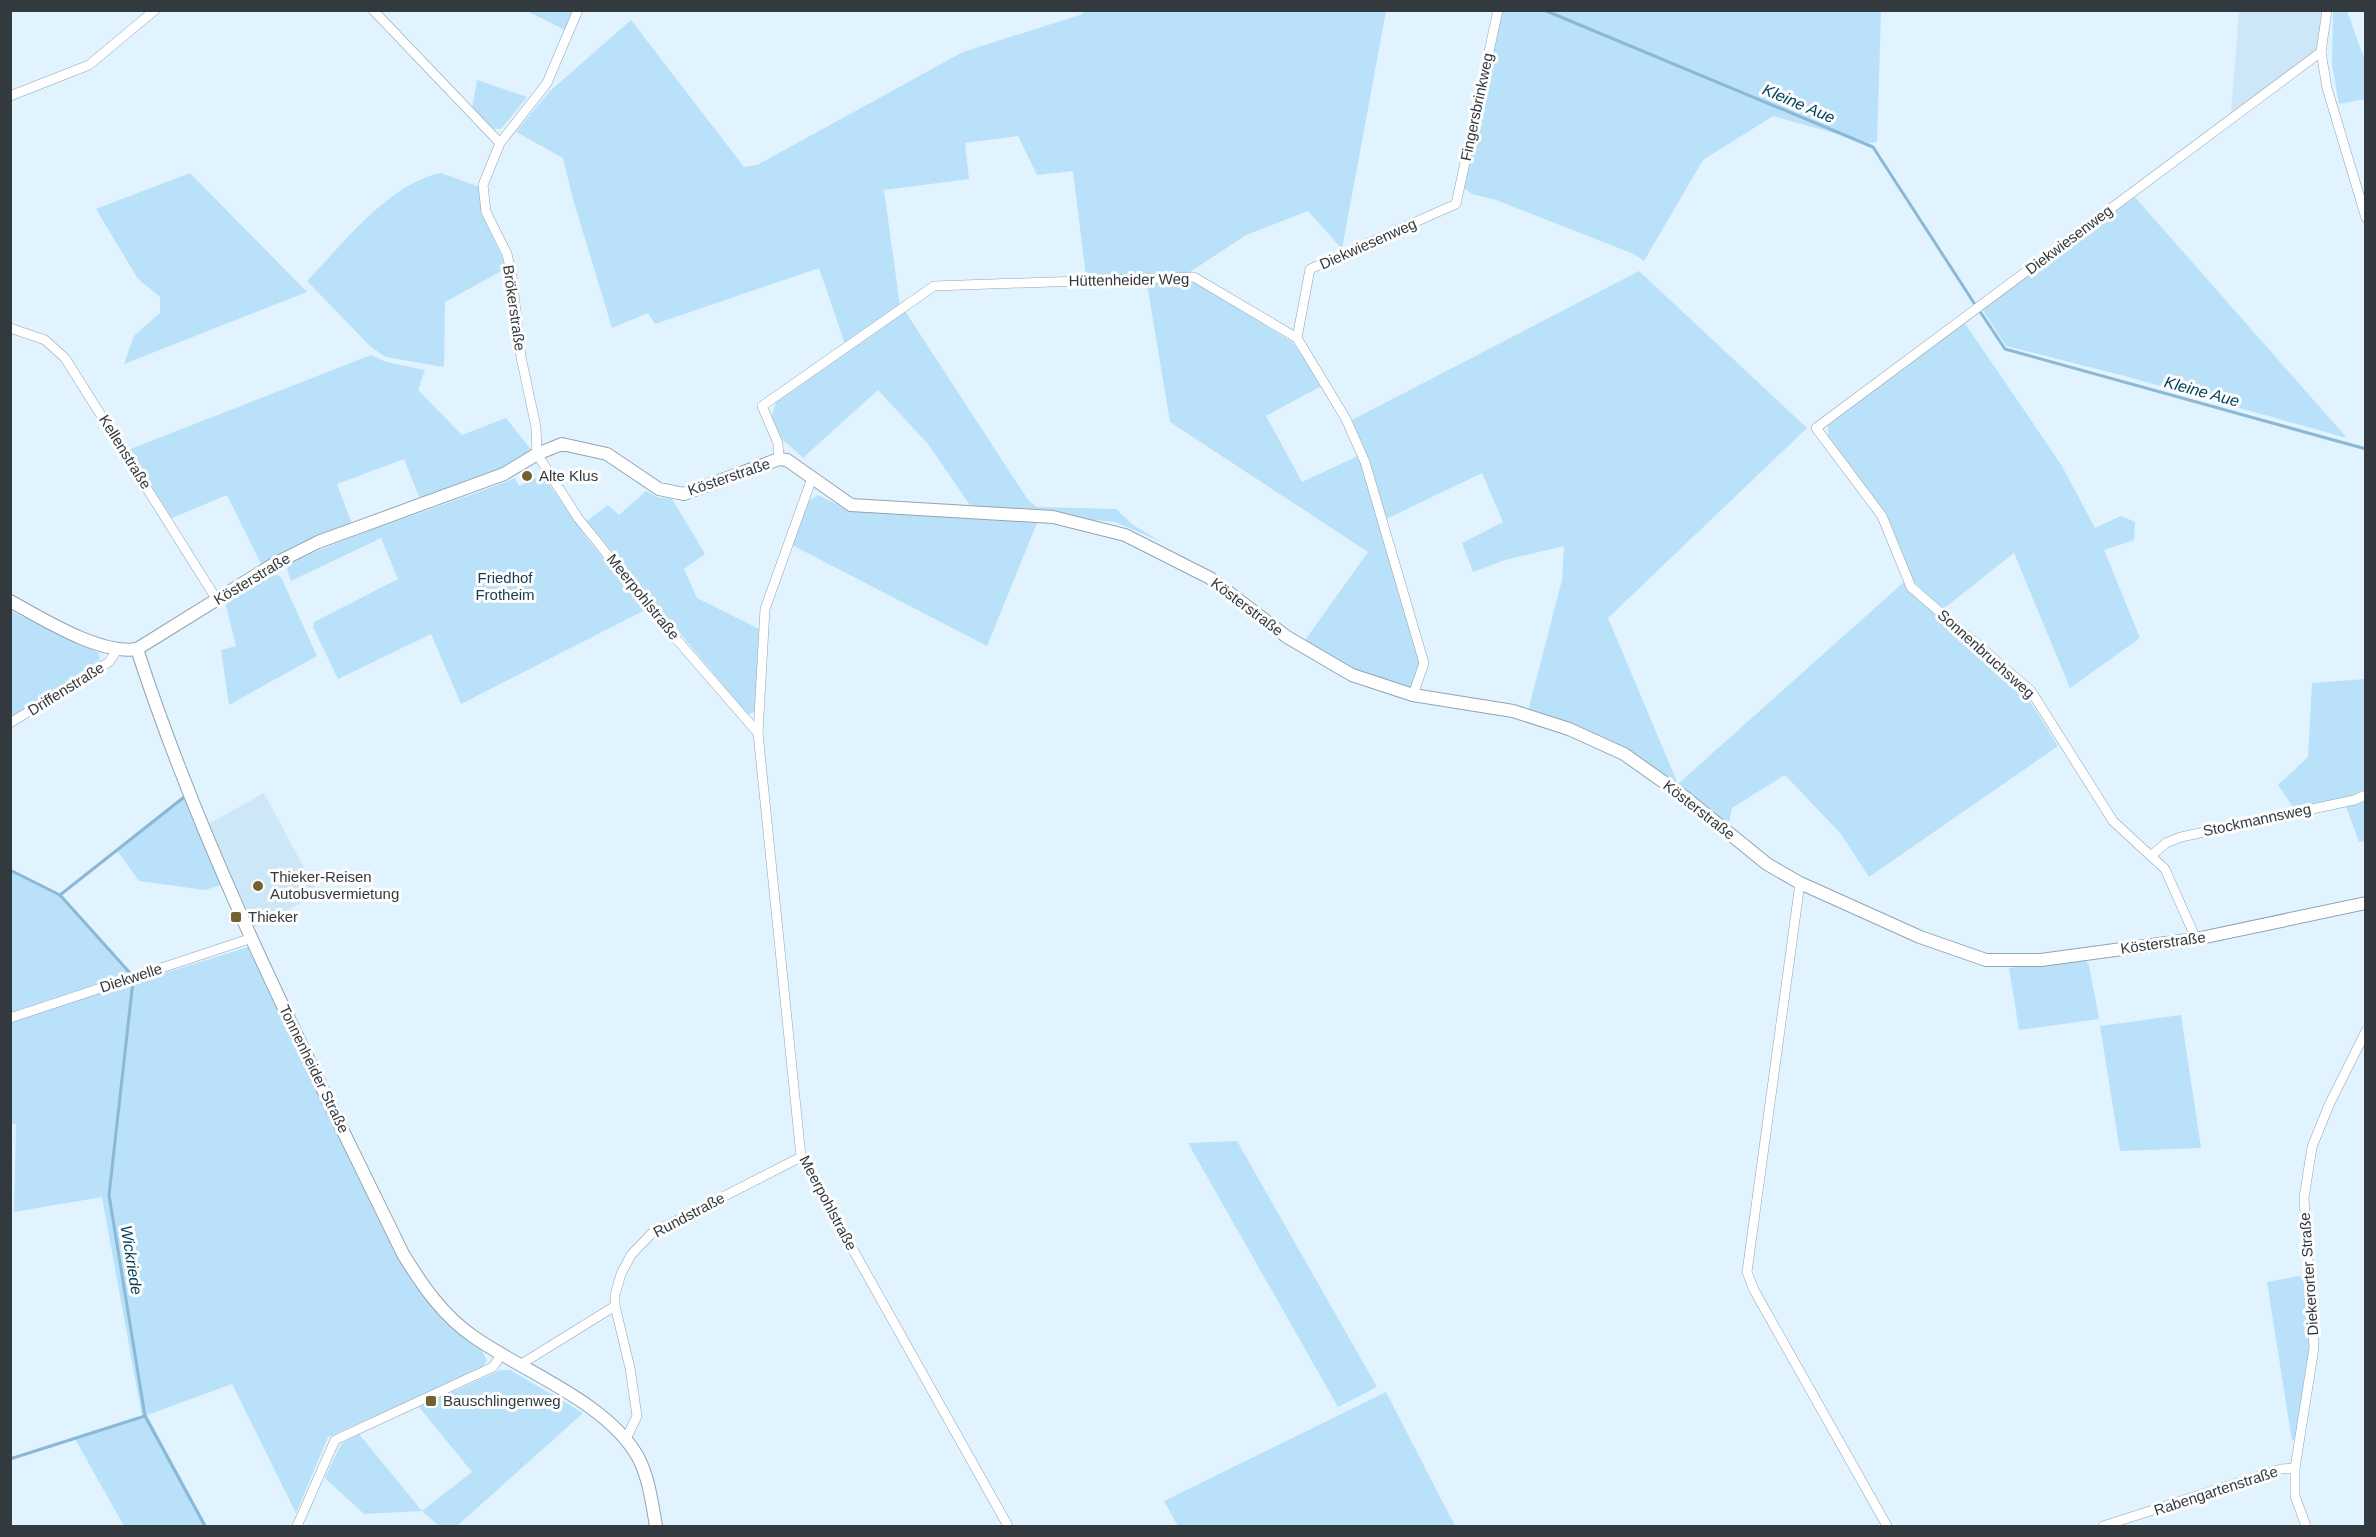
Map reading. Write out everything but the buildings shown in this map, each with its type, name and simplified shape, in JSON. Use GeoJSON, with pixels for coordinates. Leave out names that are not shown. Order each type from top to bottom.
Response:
{"type":"FeatureCollection","features":[{"type":"Feature","properties":{"kind":"main road","name":"Kösterstraße"},"geometry":{"type":"LineString","coordinates":[[137,650],[274,564],[318,542],[504,474],[537,454],[562,444],[607,454],[659,489],[684,494],[779,459],[788,460],[851,505],[1053,517],[1125,535],[1210,578],[1287,637],[1352,675],[1413,695],[1513,711],[1569,729],[1624,754],[1682,795],[1767,864],[1800,883],[1920,937],[1986,960],[2041,960],[2196,939],[2366,903]]}},
{"type":"Feature","properties":{"kind":"main road"},"geometry":{"type":"LineString","coordinates":[[10,601],[43,619],[117,650],[137,650]]}},
{"type":"Feature","properties":{"kind":"main road","name":"Tonnenheider Straße"},"geometry":{"type":"LineString","coordinates":[[137,650],[184,784],[252,938],[403,1254],[420,1282],[444,1310],[471,1335],[589,1408],[626,1439],[647,1479],[657,1527]]}},
{"type":"Feature","properties":{"kind":"street"},"geometry":{"type":"LineString","coordinates":[[10,96],[89,65],[155,10]]}},
{"type":"Feature","properties":{"kind":"street"},"geometry":{"type":"LineString","coordinates":[[373,10],[500,143]]}},
{"type":"Feature","properties":{"kind":"street","name":"Brökerstraße"},"geometry":{"type":"LineString","coordinates":[[537,454],[537,428],[521,357],[512,276],[507,254],[486,212],[483,185],[500,143],[547,83],[578,10]]}},
{"type":"Feature","properties":{"kind":"street","name":"Fingersbrinkweg"},"geometry":{"type":"LineString","coordinates":[[1456,204],[1498,10]]}},
{"type":"Feature","properties":{"kind":"street"},"geometry":{"type":"LineString","coordinates":[[2327,10],[2321,52],[2327,88],[2366,218]]}},
{"type":"Feature","properties":{"kind":"street","name":"Diekwiesenweg"},"geometry":{"type":"LineString","coordinates":[[1816,428],[2321,52]]}},
{"type":"Feature","properties":{"kind":"street","name":"Diekwiesenweg"},"geometry":{"type":"LineString","coordinates":[[1297,338],[1310,270],[1456,204]]}},
{"type":"Feature","properties":{"kind":"street","name":"Hüttenheider Weg"},"geometry":{"type":"LineString","coordinates":[[779,459],[778,443],[762,406],[934,286],[1194,277],[1297,338],[1346,419],[1365,462],[1425,663],[1413,695]]}},
{"type":"Feature","properties":{"kind":"street","name":"Kellenstraße"},"geometry":{"type":"LineString","coordinates":[[10,328],[45,340],[65,358],[217,600]]}},
{"type":"Feature","properties":{"kind":"street","name":"Sonnenbruchsweg"},"geometry":{"type":"LineString","coordinates":[[1816,428],[1882,516],[1911,587],[2031,691],[2113,821],[2165,869],[2196,939]]}},
{"type":"Feature","properties":{"kind":"street","name":"Meerpohlstraße"},"geometry":{"type":"LineString","coordinates":[[537,454],[578,518],[646,604],[758,733]]}},
{"type":"Feature","properties":{"kind":"street","name":"Meerpohlstraße"},"geometry":{"type":"LineString","coordinates":[[812,478],[765,609],[758,733],[801,1157],[1008,1527]]}},
{"type":"Feature","properties":{"kind":"street","name":"Driffenstraße"},"geometry":{"type":"LineString","coordinates":[[10,723],[109,662],[117,650]]}},
{"type":"Feature","properties":{"kind":"street","name":"Stockmannsweg"},"geometry":{"type":"LineString","coordinates":[[2152,855],[2166,843],[2181,837],[2354,800],[2366,795]]}},
{"type":"Feature","properties":{"kind":"street"},"geometry":{"type":"LineString","coordinates":[[1800,883],[1748,1272],[1754,1290],[1887,1527]]}},
{"type":"Feature","properties":{"kind":"street","name":"Diekwelle"},"geometry":{"type":"LineString","coordinates":[[10,1018],[252,938]]}},
{"type":"Feature","properties":{"kind":"street","name":"Diekerorter Straße"},"geometry":{"type":"LineString","coordinates":[[2306,1527],[2295,1496],[2295,1468],[2312,1373],[2314,1348],[2304,1198],[2312,1147],[2329,1105],[2366,1031]]}},
{"type":"Feature","properties":{"kind":"street","name":"Rundstraße"},"geometry":{"type":"LineString","coordinates":[[626,1439],[637,1416],[630,1368],[615,1306],[615,1295],[621,1274],[631,1255],[652,1233],[801,1157]]}},
{"type":"Feature","properties":{"kind":"street"},"geometry":{"type":"LineString","coordinates":[[521,1367],[523,1363],[615,1306]]}},
{"type":"Feature","properties":{"kind":"street"},"geometry":{"type":"LineString","coordinates":[[297,1527],[334,1440],[493,1366],[501,1355]]}},
{"type":"Feature","properties":{"kind":"street","name":"Rabengartenstraße"},"geometry":{"type":"LineString","coordinates":[[2103,1527],[2281,1469],[2295,1468]]}},
{"type":"Feature","properties":{"kind":"shaded area"},"geometry":{"type":"Polygon","coordinates":[[[2239,11],[2322,11],[2318,49],[2231,114],[2239,11]]]}},
{"type":"Feature","properties":{"kind":"shaded area"},"geometry":{"type":"Polygon","coordinates":[[[264,793],[318,894],[253,928],[207,825],[264,793]]]}},
{"type":"Feature","properties":{"kind":"green space"},"geometry":{"type":"Polygon","coordinates":[[[527,11],[574,11],[565,30],[527,11]]]}},
{"type":"Feature","properties":{"kind":"green space"},"geometry":{"type":"Polygon","coordinates":[[[1082,11],[1386,11],[1342,249],[1308,211],[1246,235],[1190,272],[1086,277],[1073,171],[1037,175],[1018,136],[965,143],[969,179],[884,190],[900,306],[845,344],[819,268],[655,324],[648,313],[612,328],[563,158],[516,132],[549,92],[631,20],[744,167],[757,165],[963,52],[1083,14],[1082,11]]]}},
{"type":"Feature","properties":{"kind":"green space"},"geometry":{"type":"Polygon","coordinates":[[[1501,11],[1881,11],[1877,142],[1870,143],[1773,116],[1703,160],[1644,261],[1634,254],[1496,200],[1472,194],[1464,188],[1501,11]]]}},
{"type":"Feature","properties":{"kind":"green space"},"geometry":{"type":"Polygon","coordinates":[[[2333,11],[2347,11],[2365,61],[2365,99],[2339,104],[2332,65],[2333,11]]]}},
{"type":"Feature","properties":{"kind":"green space"},"geometry":{"type":"Polygon","coordinates":[[[477,80],[527,97],[501,129],[493,129],[472,108],[477,80]]]}},
{"type":"Feature","properties":{"kind":"green space"},"geometry":{"type":"Polygon","coordinates":[[[190,173],[307,292],[124,364],[134,336],[160,313],[160,297],[138,279],[96,209],[190,173]]]}},
{"type":"Feature","properties":{"kind":"green space"},"geometry":{"type":"Polygon","coordinates":[[[441,173],[480,187],[482,214],[507,268],[445,302],[444,367],[386,357],[371,347],[307,281],[385,202],[422,179],[441,173]]]}},
{"type":"Feature","properties":{"kind":"green space"},"geometry":{"type":"Polygon","coordinates":[[[2133,195],[2347,438],[2121,375],[2006,346],[1982,309],[2133,195]]]}},
{"type":"Feature","properties":{"kind":"green space"},"geometry":{"type":"Polygon","coordinates":[[[1639,271],[1807,428],[1608,618],[1678,784],[1904,582],[2026,695],[2058,746],[1869,877],[1841,834],[1785,775],[1732,808],[1728,827],[1678,785],[1628,752],[1528,711],[1562,580],[1564,546],[1505,560],[1473,572],[1462,543],[1503,522],[1482,473],[1382,521],[1369,462],[1352,420],[1639,271]]]}},
{"type":"Feature","properties":{"kind":"green space"},"geometry":{"type":"Polygon","coordinates":[[[1192,280],[1292,342],[1323,385],[1266,416],[1302,482],[1360,455],[1423,663],[1411,692],[1353,673],[1303,643],[1368,552],[1170,422],[1147,284],[1192,280]]]}},
{"type":"Feature","properties":{"kind":"green space"},"geometry":{"type":"Polygon","coordinates":[[[905,311],[1028,500],[1037,507],[1116,509],[1133,525],[1162,542],[1115,522],[972,508],[928,444],[878,390],[803,458],[780,437],[771,419],[776,402],[905,311]]]}},
{"type":"Feature","properties":{"kind":"green space"},"geometry":{"type":"Polygon","coordinates":[[[1964,322],[2062,466],[2095,528],[2121,516],[2135,522],[2134,540],[2104,550],[2140,638],[2070,688],[2014,553],[1942,610],[1914,582],[1887,515],[1828,441],[1828,425],[1964,322]]]}},
{"type":"Feature","properties":{"kind":"green space"},"geometry":{"type":"Polygon","coordinates":[[[371,355],[386,362],[425,370],[418,390],[462,435],[506,418],[533,452],[502,469],[421,502],[404,459],[337,484],[352,524],[299,543],[261,564],[227,495],[172,518],[128,450],[371,355]]]}},
{"type":"Feature","properties":{"kind":"green space","name":"Friedhof Frotheim"},"geometry":{"type":"Polygon","coordinates":[[[543,475],[588,540],[645,610],[461,704],[431,634],[338,679],[313,627],[314,622],[398,579],[381,538],[291,581],[287,570],[289,564],[344,540],[515,478],[519,486],[543,475]]]}},
{"type":"Feature","properties":{"kind":"green space"},"geometry":{"type":"Polygon","coordinates":[[[646,491],[657,497],[672,499],[705,554],[684,569],[697,598],[759,629],[755,711],[748,715],[587,521],[608,505],[619,515],[646,491]]]}},
{"type":"Feature","properties":{"kind":"green space"},"geometry":{"type":"Polygon","coordinates":[[[818,495],[850,511],[1037,523],[987,646],[792,545],[809,501],[818,495]]]}},
{"type":"Feature","properties":{"kind":"green space"},"geometry":{"type":"Polygon","coordinates":[[[272,573],[281,577],[317,656],[229,705],[221,650],[236,646],[225,602],[272,573]]]}},
{"type":"Feature","properties":{"kind":"green space"},"geometry":{"type":"Polygon","coordinates":[[[11,611],[99,653],[100,660],[11,718],[11,611]]]}},
{"type":"Feature","properties":{"kind":"green space"},"geometry":{"type":"Polygon","coordinates":[[[2365,679],[2365,841],[2359,842],[2346,807],[2295,816],[2293,807],[2278,785],[2308,757],[2312,683],[2365,679]]]}},
{"type":"Feature","properties":{"kind":"green space"},"geometry":{"type":"Polygon","coordinates":[[[183,796],[221,885],[205,890],[139,881],[116,849],[183,796]]]}},
{"type":"Feature","properties":{"kind":"green space"},"geometry":{"type":"Polygon","coordinates":[[[10,869],[61,895],[130,973],[11,1012],[10,869]]]}},
{"type":"Feature","properties":{"kind":"green space"},"geometry":{"type":"Polygon","coordinates":[[[248,947],[401,1263],[429,1303],[471,1338],[484,1353],[487,1361],[480,1369],[328,1437],[296,1513],[232,1384],[147,1415],[207,1526],[124,1526],[75,1439],[142,1416],[102,1197],[14,1212],[16,1124],[10,1124],[10,1021],[248,947]]]}},
{"type":"Feature","properties":{"kind":"green space"},"geometry":{"type":"Polygon","coordinates":[[[2085,960],[2089,965],[2099,1019],[2019,1030],[2009,968],[2085,960]]]}},
{"type":"Feature","properties":{"kind":"green space"},"geometry":{"type":"Polygon","coordinates":[[[2181,1015],[2201,1148],[2120,1151],[2100,1026],[2181,1015]]]}},
{"type":"Feature","properties":{"kind":"green space"},"geometry":{"type":"Polygon","coordinates":[[[1237,1141],[1377,1387],[1338,1407],[1188,1143],[1237,1141]]]}},
{"type":"Feature","properties":{"kind":"green space"},"geometry":{"type":"Polygon","coordinates":[[[2304,1275],[2311,1348],[2297,1437],[2292,1441],[2267,1282],[2304,1275]]]}},
{"type":"Feature","properties":{"kind":"green space"},"geometry":{"type":"Polygon","coordinates":[[[501,1370],[510,1370],[583,1413],[457,1526],[439,1526],[422,1511],[472,1472],[419,1407],[501,1370]]]}},
{"type":"Feature","properties":{"kind":"green space"},"geometry":{"type":"Polygon","coordinates":[[[1386,1392],[1455,1526],[1178,1526],[1164,1501],[1386,1392]]]}},
{"type":"Feature","properties":{"kind":"green space"},"geometry":{"type":"Polygon","coordinates":[[[359,1434],[422,1511],[364,1514],[325,1478],[341,1444],[359,1434]]]}},
{"type":"Feature","properties":{"kind":"waterway","name":"Kleine Aue"},"geometry":{"type":"LineString","coordinates":[[1544,10],[1873,147],[1974,303]]}},
{"type":"Feature","properties":{"kind":"waterway","name":"Kleine Aue"},"geometry":{"type":"LineString","coordinates":[[1981,313],[2005,349],[2366,449]]}},
{"type":"Feature","properties":{"kind":"waterway"},"geometry":{"type":"LineString","coordinates":[[60,895],[183,798]]}},
{"type":"Feature","properties":{"kind":"waterway","name":"Wickriede"},"geometry":{"type":"LineString","coordinates":[[10,870],[60,895],[130,973]]}},
{"type":"Feature","properties":{"kind":"waterway","name":"Wickriede"},"geometry":{"type":"LineString","coordinates":[[133,981],[109,1195],[145,1416],[205,1526]]}},
{"type":"Feature","properties":{"kind":"waterway"},"geometry":{"type":"LineString","coordinates":[[10,1459],[145,1416]]}},
{"type":"Feature","properties":{"kind":"place","name":"Alte Klus"},"geometry":{"type":"Point","coordinates":[527,476]}},
{"type":"Feature","properties":{"kind":"place","name":"Thieker-Reisen Autobusvermietung"},"geometry":{"type":"Point","coordinates":[258,886]}},
{"type":"Feature","properties":{"kind":"place","name":"Thieker"},"geometry":{"type":"Point","coordinates":[236,917]}},
{"type":"Feature","properties":{"kind":"place","name":"Bauschlingenweg"},"geometry":{"type":"Point","coordinates":[431,1401]}}]}
